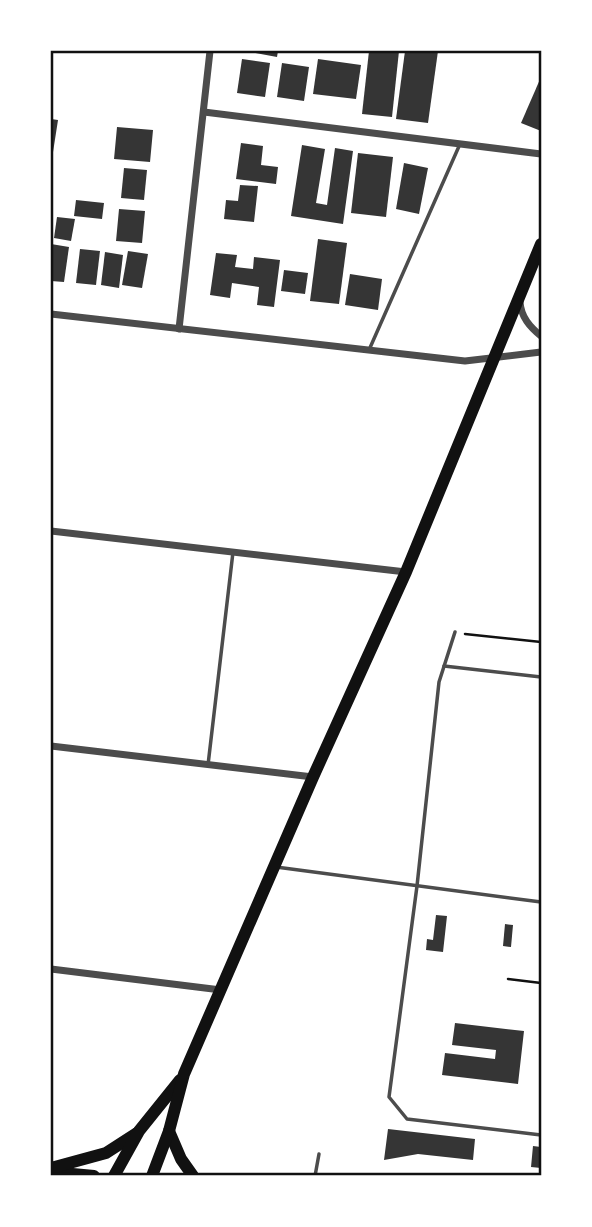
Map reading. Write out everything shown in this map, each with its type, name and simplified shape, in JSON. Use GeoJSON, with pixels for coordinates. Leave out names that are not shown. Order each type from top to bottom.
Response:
{"type":"FeatureCollection","features":[{"type":"Feature","properties":{"kind":"main road"},"geometry":{"type":"LineString","coordinates":[[152,1176],[169,1132],[184,1074],[313,777],[406,572],[541,244]]}},
{"type":"Feature","properties":{"kind":"main road"},"geometry":{"type":"LineString","coordinates":[[114,1176],[139,1131],[184,1074]]}},
{"type":"Feature","properties":{"kind":"main road"},"geometry":{"type":"LineString","coordinates":[[51,1170],[106,1153],[139,1131]]}},
{"type":"Feature","properties":{"kind":"main road"},"geometry":{"type":"LineString","coordinates":[[169,1132],[181,1159],[193,1176]]}},
{"type":"Feature","properties":{"kind":"main road"},"geometry":{"type":"LineString","coordinates":[[51,1170],[94,1176]]}},
{"type":"Feature","properties":{"kind":"street"},"geometry":{"type":"LineString","coordinates":[[179,329],[210,51]]}},
{"type":"Feature","properties":{"kind":"street"},"geometry":{"type":"LineString","coordinates":[[204,112],[541,155]]}},
{"type":"Feature","properties":{"kind":"street"},"geometry":{"type":"LineString","coordinates":[[520,295],[520,310],[531,328],[541,336]]}},
{"type":"Feature","properties":{"kind":"street"},"geometry":{"type":"LineString","coordinates":[[51,314],[465,361],[541,352]]}},
{"type":"Feature","properties":{"kind":"street"},"geometry":{"type":"LineString","coordinates":[[51,531],[406,572]]}},
{"type":"Feature","properties":{"kind":"street"},"geometry":{"type":"LineString","coordinates":[[51,746],[313,777]]}},
{"type":"Feature","properties":{"kind":"street"},"geometry":{"type":"LineString","coordinates":[[51,969],[221,990]]}},
{"type":"Feature","properties":{"kind":"lane"},"geometry":{"type":"LineString","coordinates":[[368,352],[460,144]]}},
{"type":"Feature","properties":{"kind":"lane"},"geometry":{"type":"LineString","coordinates":[[208,765],[233,552]]}},
{"type":"Feature","properties":{"kind":"lane"},"geometry":{"type":"LineString","coordinates":[[455,632],[439,682],[417,886],[389,1097],[407,1119],[541,1135]]}},
{"type":"Feature","properties":{"kind":"lane"},"geometry":{"type":"LineString","coordinates":[[444,666],[541,677]]}},
{"type":"Feature","properties":{"kind":"lane"},"geometry":{"type":"LineString","coordinates":[[275,867],[541,902]]}},
{"type":"Feature","properties":{"kind":"lane"},"geometry":{"type":"LineString","coordinates":[[315,1176],[319,1154]]}},
{"type":"Feature","properties":{"kind":"path"},"geometry":{"type":"LineString","coordinates":[[452,641],[463,642],[464,634],[541,642]]}},
{"type":"Feature","properties":{"kind":"path"},"geometry":{"type":"LineString","coordinates":[[508,979],[541,983]]}},
{"type":"Feature","properties":{"kind":"building"},"geometry":{"type":"Polygon","coordinates":[[[245,51],[278,51],[277,57],[245,51]]]}},
{"type":"Feature","properties":{"kind":"building"},"geometry":{"type":"Polygon","coordinates":[[[369,51],[399,51],[392,117],[362,114],[369,51]]]}},
{"type":"Feature","properties":{"kind":"building"},"geometry":{"type":"Polygon","coordinates":[[[405,51],[438,51],[428,123],[396,119],[405,51]]]}},
{"type":"Feature","properties":{"kind":"building"},"geometry":{"type":"Polygon","coordinates":[[[242,59],[270,63],[265,97],[237,93],[242,59]]]}},
{"type":"Feature","properties":{"kind":"building"},"geometry":{"type":"Polygon","coordinates":[[[318,59],[361,65],[356,99],[313,94],[318,59]]]}},
{"type":"Feature","properties":{"kind":"building"},"geometry":{"type":"Polygon","coordinates":[[[282,63],[309,67],[304,101],[277,97],[282,63]]]}},
{"type":"Feature","properties":{"kind":"building"},"geometry":{"type":"Polygon","coordinates":[[[541,77],[541,131],[521,123],[541,77]]]}},
{"type":"Feature","properties":{"kind":"building"},"geometry":{"type":"Polygon","coordinates":[[[51,119],[58,120],[53,152],[51,152],[51,119]]]}},
{"type":"Feature","properties":{"kind":"building"},"geometry":{"type":"Polygon","coordinates":[[[117,127],[153,130],[150,162],[114,159],[117,127]]]}},
{"type":"Feature","properties":{"kind":"building"},"geometry":{"type":"Polygon","coordinates":[[[241,143],[263,146],[261,165],[278,167],[276,184],[236,179],[241,143]]]}},
{"type":"Feature","properties":{"kind":"building"},"geometry":{"type":"Polygon","coordinates":[[[302,145],[325,149],[316,203],[327,205],[335,148],[353,151],[343,224],[291,216],[302,145]]]}},
{"type":"Feature","properties":{"kind":"building"},"geometry":{"type":"Polygon","coordinates":[[[358,153],[393,157],[386,217],[351,213],[358,153]]]}},
{"type":"Feature","properties":{"kind":"building"},"geometry":{"type":"Polygon","coordinates":[[[404,163],[428,168],[419,214],[396,209],[404,163]]]}},
{"type":"Feature","properties":{"kind":"building"},"geometry":{"type":"Polygon","coordinates":[[[124,168],[147,170],[144,200],[121,198],[124,168]]]}},
{"type":"Feature","properties":{"kind":"building"},"geometry":{"type":"Polygon","coordinates":[[[240,185],[258,186],[254,222],[224,219],[226,200],[238,201],[240,185]]]}},
{"type":"Feature","properties":{"kind":"building"},"geometry":{"type":"Polygon","coordinates":[[[76,200],[104,203],[102,219],[74,216],[76,200]]]}},
{"type":"Feature","properties":{"kind":"building"},"geometry":{"type":"Polygon","coordinates":[[[119,209],[145,211],[142,243],[116,241],[119,209]]]}},
{"type":"Feature","properties":{"kind":"building"},"geometry":{"type":"Polygon","coordinates":[[[57,217],[75,219],[71,241],[54,238],[57,217]]]}},
{"type":"Feature","properties":{"kind":"building"},"geometry":{"type":"Polygon","coordinates":[[[318,239],[347,243],[339,304],[310,301],[318,239]]]}},
{"type":"Feature","properties":{"kind":"building"},"geometry":{"type":"Polygon","coordinates":[[[51,244],[69,247],[64,282],[51,281],[51,244]]]}},
{"type":"Feature","properties":{"kind":"building"},"geometry":{"type":"Polygon","coordinates":[[[80,249],[100,251],[96,285],[76,283],[80,249]]]}},
{"type":"Feature","properties":{"kind":"building"},"geometry":{"type":"Polygon","coordinates":[[[128,251],[148,254],[142,288],[122,285],[128,251]]]}},
{"type":"Feature","properties":{"kind":"building"},"geometry":{"type":"Polygon","coordinates":[[[105,252],[123,255],[119,288],[101,285],[105,252]]]}},
{"type":"Feature","properties":{"kind":"building"},"geometry":{"type":"Polygon","coordinates":[[[216,253],[237,255],[235,267],[253,269],[254,257],[280,260],[274,307],[257,305],[259,287],[232,283],[230,298],[210,295],[216,253]]]}},
{"type":"Feature","properties":{"kind":"building"},"geometry":{"type":"Polygon","coordinates":[[[284,270],[308,273],[305,294],[281,291],[284,270]]]}},
{"type":"Feature","properties":{"kind":"building"},"geometry":{"type":"Polygon","coordinates":[[[350,274],[382,279],[378,310],[345,305],[350,274]]]}},
{"type":"Feature","properties":{"kind":"building"},"geometry":{"type":"Polygon","coordinates":[[[436,915],[447,916],[443,952],[426,950],[427,939],[433,940],[436,915]]]}},
{"type":"Feature","properties":{"kind":"building"},"geometry":{"type":"Polygon","coordinates":[[[505,924],[513,925],[511,947],[503,946],[505,924]]]}},
{"type":"Feature","properties":{"kind":"building"},"geometry":{"type":"Polygon","coordinates":[[[455,1023],[524,1031],[518,1084],[442,1075],[445,1053],[495,1059],[496,1050],[452,1045],[455,1023]]]}},
{"type":"Feature","properties":{"kind":"building"},"geometry":{"type":"Polygon","coordinates":[[[388,1129],[475,1139],[473,1160],[418,1154],[384,1160],[388,1129]]]}},
{"type":"Feature","properties":{"kind":"building"},"geometry":{"type":"Polygon","coordinates":[[[533,1146],[541,1147],[541,1168],[531,1167],[533,1146]]]}}]}
